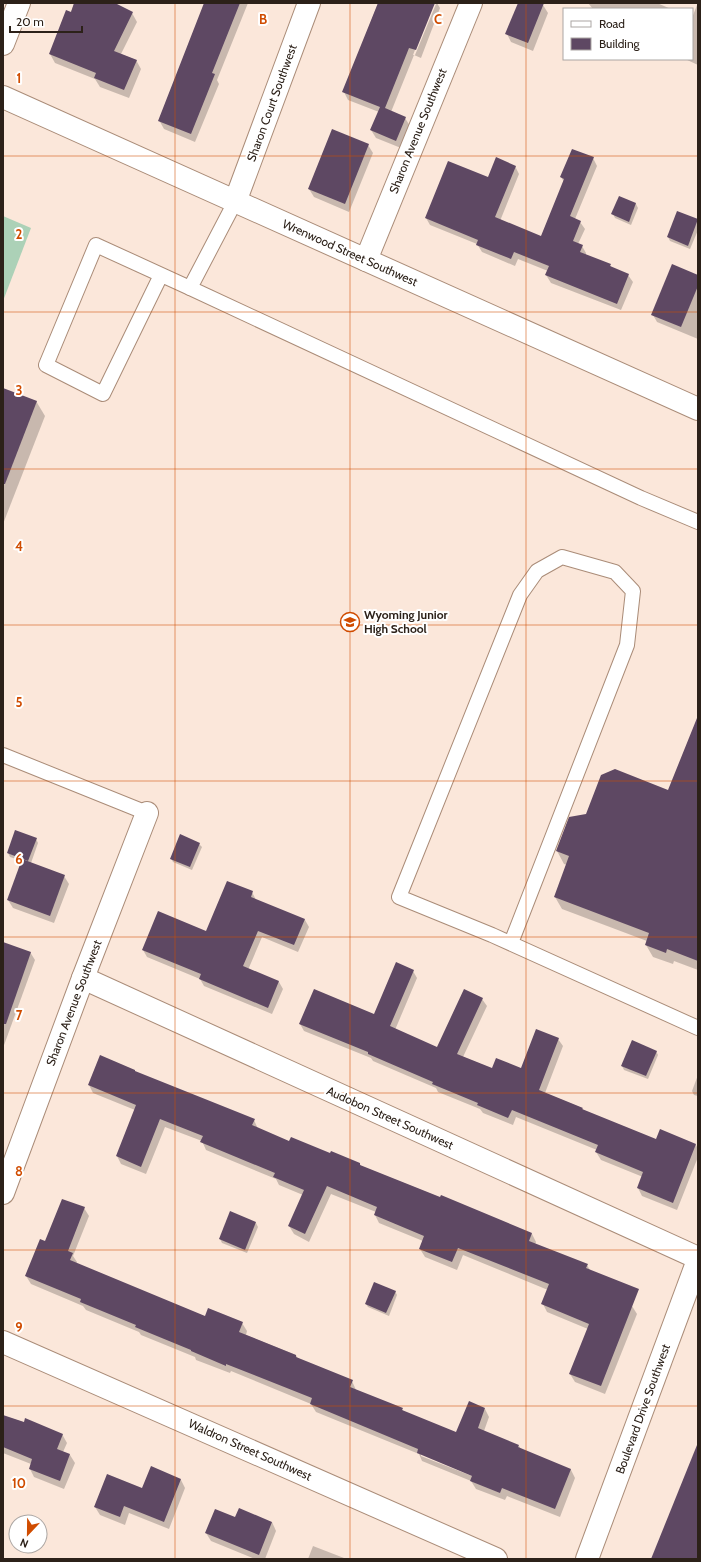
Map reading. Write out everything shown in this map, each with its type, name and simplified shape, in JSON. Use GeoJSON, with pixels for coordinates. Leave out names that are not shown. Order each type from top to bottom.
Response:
{"type":"FeatureCollection","features":[{"type":"Feature","properties":{"kind":"street"},"geometry":{"type":"LineString","coordinates":[[3,44],[18,3]]}},
{"type":"Feature","properties":{"kind":"street","name":"Sharon Court Southwest"},"geometry":{"type":"LineString","coordinates":[[235,202],[309,3]]}},
{"type":"Feature","properties":{"kind":"street","name":"Sharon Avenue Southwest"},"geometry":{"type":"LineString","coordinates":[[366,260],[471,3]]}},
{"type":"Feature","properties":{"kind":"street","name":"Wrenwood Street Southwest"},"geometry":{"type":"LineString","coordinates":[[3,97],[698,409]]}},
{"type":"Feature","properties":{"kind":"street","name":"Sharon Avenue Southwest"},"geometry":{"type":"LineString","coordinates":[[3,1194],[82,978],[147,814]]}},
{"type":"Feature","properties":{"kind":"street","name":"Audobon Street Southwest"},"geometry":{"type":"LineString","coordinates":[[82,978],[698,1259]]}},
{"type":"Feature","properties":{"kind":"street","name":"Boulevard Drive Southwest"},"geometry":{"type":"LineString","coordinates":[[587,1559],[698,1259]]}},
{"type":"Feature","properties":{"kind":"street","name":"Waldron Street Southwest"},"geometry":{"type":"LineString","coordinates":[[3,1342],[496,1559]]}},
{"type":"Feature","properties":{"kind":"lane"},"geometry":{"type":"LineString","coordinates":[[190,288],[235,202]]}},
{"type":"Feature","properties":{"kind":"lane"},"geometry":{"type":"LineString","coordinates":[[162,275],[103,394],[46,365],[96,245],[162,275],[627,491],[698,522]]}},
{"type":"Feature","properties":{"kind":"lane"},"geometry":{"type":"LineString","coordinates":[[511,943],[627,645],[633,591],[614,572],[562,558],[537,572],[520,595],[399,897],[511,943],[698,1028]]}},
{"type":"Feature","properties":{"kind":"lane"},"geometry":{"type":"LineString","coordinates":[[3,755],[147,814]]}},
{"type":"Feature","properties":{"kind":"green space"},"geometry":{"type":"Polygon","coordinates":[[[3,216],[31,228],[3,301],[3,216]]]}},
{"type":"Feature","properties":{"kind":"building"},"geometry":{"type":"Polygon","coordinates":[[[74,3],[115,3],[133,12],[114,51],[137,60],[124,90],[94,78],[96,73],[49,54],[66,10],[71,12],[74,3]]]}},
{"type":"Feature","properties":{"kind":"building"},"geometry":{"type":"Polygon","coordinates":[[[204,3],[240,3],[212,73],[215,74],[191,134],[158,121],[204,3]]]}},
{"type":"Feature","properties":{"kind":"building"},"geometry":{"type":"Polygon","coordinates":[[[378,3],[435,3],[416,50],[409,48],[385,108],[406,117],[396,141],[370,130],[380,107],[342,92],[378,3]]]}},
{"type":"Feature","properties":{"kind":"building"},"geometry":{"type":"Polygon","coordinates":[[[518,3],[544,3],[528,43],[505,34],[518,3]]]}},
{"type":"Feature","properties":{"kind":"building"},"geometry":{"type":"Polygon","coordinates":[[[332,129],[369,144],[345,204],[308,189],[332,129]]]}},
{"type":"Feature","properties":{"kind":"building"},"geometry":{"type":"Polygon","coordinates":[[[572,149],[594,157],[570,216],[581,221],[573,241],[583,245],[580,252],[611,264],[610,266],[629,274],[617,304],[545,275],[549,266],[514,252],[511,259],[476,245],[478,240],[425,218],[448,161],[488,177],[496,157],[516,166],[495,217],[541,236],[564,179],[560,177],[572,149]]]}},
{"type":"Feature","properties":{"kind":"building"},"geometry":{"type":"Polygon","coordinates":[[[619,196],[636,203],[629,222],[611,214],[619,196]]]}},
{"type":"Feature","properties":{"kind":"building"},"geometry":{"type":"Polygon","coordinates":[[[677,211],[698,219],[688,246],[667,237],[677,211]]]}},
{"type":"Feature","properties":{"kind":"building"},"geometry":{"type":"Polygon","coordinates":[[[672,264],[698,275],[698,286],[681,327],[651,315],[672,264]]]}},
{"type":"Feature","properties":{"kind":"building"},"geometry":{"type":"Polygon","coordinates":[[[3,388],[37,401],[5,484],[3,484],[3,388]]]}},
{"type":"Feature","properties":{"kind":"building"},"geometry":{"type":"Polygon","coordinates":[[[697,718],[698,961],[667,949],[666,953],[645,945],[649,933],[554,897],[569,856],[556,851],[569,817],[586,814],[601,775],[615,769],[668,790],[697,718]]]}},
{"type":"Feature","properties":{"kind":"building"},"geometry":{"type":"Polygon","coordinates":[[[15,830],[37,838],[28,861],[7,853],[15,830]]]}},
{"type":"Feature","properties":{"kind":"building"},"geometry":{"type":"Polygon","coordinates":[[[180,834],[200,843],[190,867],[170,859],[180,834]]]}},
{"type":"Feature","properties":{"kind":"building"},"geometry":{"type":"Polygon","coordinates":[[[22,859],[65,875],[50,916],[7,900],[22,859]]]}},
{"type":"Feature","properties":{"kind":"building"},"geometry":{"type":"Polygon","coordinates":[[[227,881],[253,891],[251,897],[305,919],[294,945],[258,931],[243,966],[279,981],[268,1008],[199,979],[201,974],[142,950],[158,911],[206,931],[227,881]]]}},
{"type":"Feature","properties":{"kind":"building"},"geometry":{"type":"Polygon","coordinates":[[[3,942],[31,952],[6,1024],[3,1024],[3,942]]]}},
{"type":"Feature","properties":{"kind":"building"},"geometry":{"type":"Polygon","coordinates":[[[396,962],[414,970],[390,1026],[437,1047],[464,989],[483,998],[457,1054],[492,1068],[496,1058],[521,1068],[536,1029],[559,1038],[539,1090],[656,1139],[660,1129],[696,1144],[673,1203],[637,1188],[643,1172],[595,1152],[598,1145],[512,1110],[508,1118],[477,1105],[478,1103],[432,1084],[433,1082],[368,1054],[368,1052],[299,1024],[314,989],[374,1014],[396,962]]]}},
{"type":"Feature","properties":{"kind":"building"},"geometry":{"type":"Polygon","coordinates":[[[632,1040],[657,1051],[646,1076],[621,1066],[632,1040]]]}},
{"type":"Feature","properties":{"kind":"building"},"geometry":{"type":"Polygon","coordinates":[[[100,1055],[135,1071],[255,1119],[252,1125],[289,1141],[291,1137],[330,1153],[331,1151],[360,1163],[360,1165],[440,1197],[441,1195],[532,1233],[529,1241],[588,1264],[586,1268],[639,1289],[601,1386],[569,1374],[589,1324],[541,1304],[549,1284],[458,1248],[452,1262],[419,1249],[424,1236],[374,1215],[377,1207],[327,1186],[305,1234],[288,1226],[304,1190],[273,1177],[275,1173],[200,1142],[203,1136],[160,1119],[141,1167],[116,1156],[136,1105],[88,1085],[100,1055]]]}},
{"type":"Feature","properties":{"kind":"building"},"geometry":{"type":"Polygon","coordinates":[[[62,1199],[85,1207],[68,1251],[73,1253],[70,1260],[205,1316],[208,1308],[243,1322],[239,1332],[353,1380],[350,1387],[403,1408],[402,1410],[456,1432],[469,1401],[485,1408],[478,1428],[519,1445],[518,1447],[571,1469],[555,1509],[502,1488],[500,1493],[470,1481],[472,1476],[417,1453],[418,1449],[310,1404],[312,1398],[226,1364],[226,1366],[135,1327],[136,1325],[80,1302],[81,1299],[25,1276],[40,1239],[45,1241],[62,1199]]]}},
{"type":"Feature","properties":{"kind":"building"},"geometry":{"type":"Polygon","coordinates":[[[230,1211],[256,1222],[245,1250],[219,1239],[230,1211]]]}},
{"type":"Feature","properties":{"kind":"building"},"geometry":{"type":"Polygon","coordinates":[[[374,1282],[396,1291],[386,1313],[365,1304],[374,1282]]]}},
{"type":"Feature","properties":{"kind":"building"},"geometry":{"type":"Polygon","coordinates":[[[3,1415],[24,1422],[25,1418],[63,1434],[57,1449],[70,1454],[60,1481],[29,1469],[32,1459],[3,1447],[3,1415]]]}},
{"type":"Feature","properties":{"kind":"building"},"geometry":{"type":"Polygon","coordinates":[[[697,1445],[698,1559],[651,1559],[697,1445]]]}},
{"type":"Feature","properties":{"kind":"building"},"geometry":{"type":"Polygon","coordinates":[[[151,1466],[181,1479],[164,1522],[124,1506],[120,1517],[94,1507],[107,1474],[142,1488],[151,1466]]]}},
{"type":"Feature","properties":{"kind":"building"},"geometry":{"type":"Polygon","coordinates":[[[239,1508],[272,1522],[259,1555],[205,1533],[215,1509],[235,1517],[239,1508]]]}},
{"type":"Feature","properties":{"kind":"place","name":"Wyoming Junior High School"},"geometry":{"type":"Point","coordinates":[350,622]}}]}
